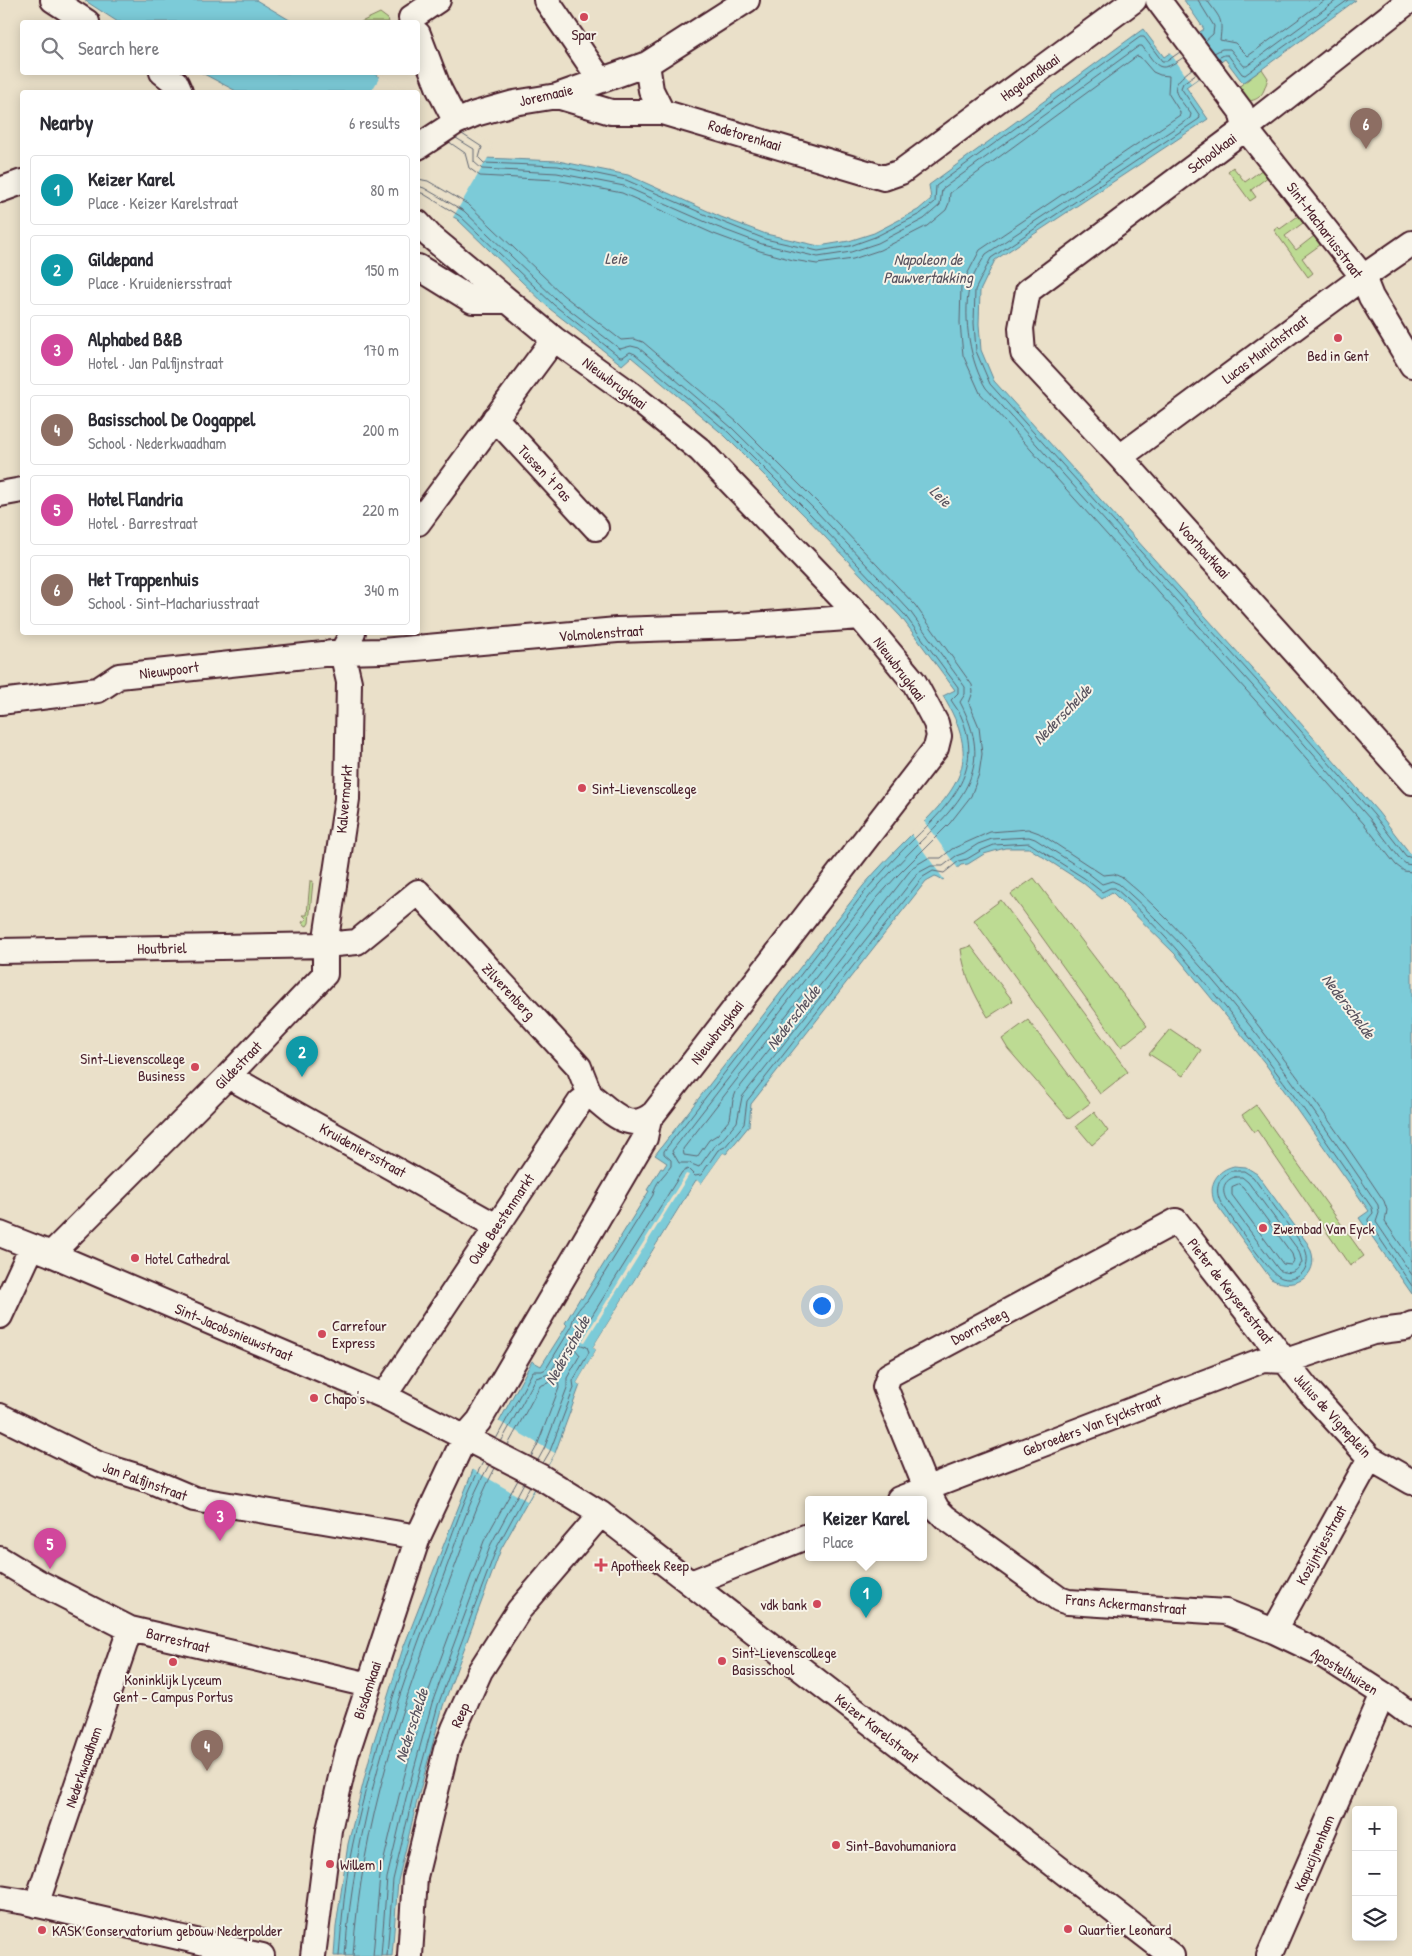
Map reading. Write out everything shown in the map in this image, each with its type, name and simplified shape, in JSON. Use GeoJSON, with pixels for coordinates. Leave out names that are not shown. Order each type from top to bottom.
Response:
{"type":"FeatureCollection","features":[{"type":"Feature","properties":{"kind":"street"},"geometry":{"type":"LineString","coordinates":[[53,0],[84,20]]}},
{"type":"Feature","properties":{"kind":"street"},"geometry":{"type":"LineString","coordinates":[[411,19],[438,0]]}},
{"type":"Feature","properties":{"kind":"street"},"geometry":{"type":"LineString","coordinates":[[546,0],[600,80]]}},
{"type":"Feature","properties":{"kind":"street","name":"Joremaaie"},"geometry":{"type":"LineString","coordinates":[[420,146],[456,122],[514,103],[557,96],[647,64],[747,0]]}},
{"type":"Feature","properties":{"kind":"street","name":"Hagelandkaai"},"geometry":{"type":"LineString","coordinates":[[926,154],[1134,0]]}},
{"type":"Feature","properties":{"kind":"street","name":"Schoolkaai"},"geometry":{"type":"LineString","coordinates":[[1024,310],[1028,291],[1243,119],[1410,0]]}},
{"type":"Feature","properties":{"kind":"street","name":"Sint-Machariusstraat"},"geometry":{"type":"LineString","coordinates":[[1162,6],[1243,119],[1363,277],[1371,297],[1412,365]]}},
{"type":"Feature","properties":{"kind":"street"},"geometry":{"type":"LineString","coordinates":[[420,42],[439,89],[456,122]]}},
{"type":"Feature","properties":{"kind":"street"},"geometry":{"type":"LineString","coordinates":[[647,64],[651,90],[662,112]]}},
{"type":"Feature","properties":{"kind":"street"},"geometry":{"type":"LineString","coordinates":[[166,75],[176,83],[179,90]]}},
{"type":"Feature","properties":{"kind":"street","name":"Rodetorenkaai"},"geometry":{"type":"LineString","coordinates":[[557,96],[610,112],[662,112],[884,178],[901,172],[926,154]]}},
{"type":"Feature","properties":{"kind":"street"},"geometry":{"type":"LineString","coordinates":[[0,190],[20,183]]}},
{"type":"Feature","properties":{"kind":"street","name":"Nieuwbrugkaai"},"geometry":{"type":"LineString","coordinates":[[420,225],[430,236],[554,339],[632,395],[700,450],[860,617],[920,690],[936,723],[939,736],[936,748],[644,1120]]}},
{"type":"Feature","properties":{"kind":"street","name":"Lucas Munichstraat"},"geometry":{"type":"LineString","coordinates":[[1120,457],[1363,277],[1412,243]]}},
{"type":"Feature","properties":{"kind":"street"},"geometry":{"type":"LineString","coordinates":[[420,268],[473,301],[507,301]]}},
{"type":"Feature","properties":{"kind":"street","name":"Voorhoutkaai"},"geometry":{"type":"LineString","coordinates":[[1024,310],[1020,328],[1023,353],[1120,457],[1412,782]]}},
{"type":"Feature","properties":{"kind":"street"},"geometry":{"type":"LineString","coordinates":[[420,520],[554,339]]}},
{"type":"Feature","properties":{"kind":"street","name":"Tussen 't Pas"},"geometry":{"type":"LineString","coordinates":[[495,418],[596,528]]}},
{"type":"Feature","properties":{"kind":"street"},"geometry":{"type":"LineString","coordinates":[[0,494],[20,490]]}},
{"type":"Feature","properties":{"kind":"street","name":"Volmolenstraat"},"geometry":{"type":"LineString","coordinates":[[348,642],[382,651],[617,630],[738,626],[860,617]]}},
{"type":"Feature","properties":{"kind":"street","name":"Nieuwpoort"},"geometry":{"type":"LineString","coordinates":[[0,702],[98,690],[119,676],[348,642]]}},
{"type":"Feature","properties":{"kind":"street","name":"Kalvermarkt"},"geometry":{"type":"LineString","coordinates":[[325,945],[347,799],[348,642]]}},
{"type":"Feature","properties":{"kind":"street","name":"Zilverenberg"},"geometry":{"type":"LineString","coordinates":[[325,945],[357,942],[418,892],[579,1067],[590,1095]]}},
{"type":"Feature","properties":{"kind":"street","name":"Houtbriel"},"geometry":{"type":"LineString","coordinates":[[0,951],[325,945]]}},
{"type":"Feature","properties":{"kind":"street","name":"Gildestraat"},"geometry":{"type":"LineString","coordinates":[[0,1316],[42,1250],[228,1076],[325,974],[325,945]]}},
{"type":"Feature","properties":{"kind":"street","name":"Kruideniersstraat"},"geometry":{"type":"LineString","coordinates":[[228,1076],[496,1226]]}},
{"type":"Feature","properties":{"kind":"street"},"geometry":{"type":"LineString","coordinates":[[590,1095],[626,1122],[644,1120]]}},
{"type":"Feature","properties":{"kind":"street","name":"Oude Beestenmarkt"},"geometry":{"type":"LineString","coordinates":[[384,1396],[580,1102],[590,1095]]}},
{"type":"Feature","properties":{"kind":"street","name":"Bisdomkaai"},"geometry":{"type":"LineString","coordinates":[[313,1956],[328,1830],[346,1755],[418,1537],[474,1441],[479,1421],[645,1138],[644,1120]]}},
{"type":"Feature","properties":{"kind":"street","name":"Pieter de Keyserestraat"},"geometry":{"type":"LineString","coordinates":[[1176,1221],[1286,1361]]}},
{"type":"Feature","properties":{"kind":"street","name":"Doornsteeg"},"geometry":{"type":"LineString","coordinates":[[926,1488],[886,1387],[889,1375],[1176,1221]]}},
{"type":"Feature","properties":{"kind":"street","name":"Sint-Jacobsnieuwstraat"},"geometry":{"type":"LineString","coordinates":[[0,1234],[42,1250],[384,1396],[474,1441]]}},
{"type":"Feature","properties":{"kind":"street","name":"Julius de Vigneplein"},"geometry":{"type":"LineString","coordinates":[[1410,1332],[1373,1332],[1286,1361],[1308,1390],[1370,1458],[1412,1482]]}},
{"type":"Feature","properties":{"kind":"street","name":"Gebroeders Van Eyckstraat"},"geometry":{"type":"LineString","coordinates":[[907,1496],[1263,1360],[1286,1361]]}},
{"type":"Feature","properties":{"kind":"street","name":"Jan Palfijnstraat"},"geometry":{"type":"LineString","coordinates":[[0,1416],[100,1465],[149,1480],[194,1499],[418,1537]]}},
{"type":"Feature","properties":{"kind":"street","name":"Keizer Karelstraat"},"geometry":{"type":"LineString","coordinates":[[474,1441],[549,1481],[601,1514],[1172,1956]]}},
{"type":"Feature","properties":{"kind":"street","name":"Kozijntjesstraat"},"geometry":{"type":"LineString","coordinates":[[1274,1631],[1370,1458]]}},
{"type":"Feature","properties":{"kind":"street","name":"Frans Ackermanstraat"},"geometry":{"type":"LineString","coordinates":[[926,1488],[937,1509],[945,1517],[1059,1599],[1068,1602],[1226,1612],[1274,1631]]}},
{"type":"Feature","properties":{"kind":"street","name":"Reep"},"geometry":{"type":"LineString","coordinates":[[410,1956],[415,1877],[446,1750],[454,1729],[480,1671],[519,1610],[601,1514]]}},
{"type":"Feature","properties":{"kind":"street"},"geometry":{"type":"LineString","coordinates":[[690,1583],[805,1537]]}},
{"type":"Feature","properties":{"kind":"street","name":"Barrestraat"},"geometry":{"type":"LineString","coordinates":[[0,1559],[38,1582],[130,1629],[369,1685]]}},
{"type":"Feature","properties":{"kind":"street","name":"Nederkwaadham"},"geometry":{"type":"LineString","coordinates":[[36,1905],[130,1629]]}},
{"type":"Feature","properties":{"kind":"street","name":"Apostelhuizen"},"geometry":{"type":"LineString","coordinates":[[1274,1631],[1318,1652],[1412,1716]]}},
{"type":"Feature","properties":{"kind":"street","name":"Kapucijnenham"},"geometry":{"type":"LineString","coordinates":[[1269,1956],[1382,1694]]}},
{"type":"Feature","properties":{"kind":"street"},"geometry":{"type":"LineString","coordinates":[[0,1898],[262,1956]]}},
{"type":"Feature","properties":{"kind":"green space"},"geometry":{"type":"Polygon","coordinates":[[[380,13],[388,20],[365,20],[380,13]]]}},
{"type":"Feature","properties":{"kind":"green space"},"geometry":{"type":"Polygon","coordinates":[[[1262,69],[1268,78],[1264,91],[1256,99],[1246,101],[1237,88],[1262,69]]]}},
{"type":"Feature","properties":{"kind":"green space"},"geometry":{"type":"Polygon","coordinates":[[[1233,167],[1245,182],[1263,169],[1269,176],[1251,190],[1256,197],[1250,201],[1228,171],[1233,167]]]}},
{"type":"Feature","properties":{"kind":"green space"},"geometry":{"type":"Polygon","coordinates":[[[1298,216],[1303,223],[1285,236],[1296,250],[1314,236],[1320,245],[1302,258],[1313,273],[1308,277],[1274,230],[1278,227],[1280,229],[1298,216]]]}},
{"type":"Feature","properties":{"kind":"green space"},"geometry":{"type":"Polygon","coordinates":[[[1034,878],[1147,1026],[1121,1047],[1011,894],[1034,878]]]}},
{"type":"Feature","properties":{"kind":"green space"},"geometry":{"type":"Polygon","coordinates":[[[310,881],[313,881],[309,923],[307,926],[302,922],[307,919],[303,915],[307,915],[310,881]]]}},
{"type":"Feature","properties":{"kind":"green space"},"geometry":{"type":"Polygon","coordinates":[[[1001,900],[1128,1072],[1100,1094],[974,920],[1001,900]]]}},
{"type":"Feature","properties":{"kind":"green space"},"geometry":{"type":"Polygon","coordinates":[[[971,946],[1013,1001],[988,1017],[967,976],[965,968],[961,949],[971,946]]]}},
{"type":"Feature","properties":{"kind":"green space"},"geometry":{"type":"Polygon","coordinates":[[[1028,1020],[1090,1103],[1069,1119],[1008,1049],[1002,1039],[1028,1020]]]}},
{"type":"Feature","properties":{"kind":"green space"},"geometry":{"type":"Polygon","coordinates":[[[1170,1029],[1201,1050],[1183,1076],[1149,1054],[1170,1029]]]}},
{"type":"Feature","properties":{"kind":"green space"},"geometry":{"type":"Polygon","coordinates":[[[1256,1105],[1364,1256],[1350,1266],[1257,1130],[1254,1132],[1242,1115],[1256,1105]]]}},
{"type":"Feature","properties":{"kind":"green space"},"geometry":{"type":"Polygon","coordinates":[[[1094,1112],[1108,1131],[1092,1145],[1076,1126],[1094,1112]]]}},
{"type":"Feature","properties":{"kind":"water"},"geometry":{"type":"Polygon","coordinates":[[[84,0],[256,0],[290,20],[115,20],[84,0]]]}},
{"type":"Feature","properties":{"kind":"water"},"geometry":{"type":"Polygon","coordinates":[[[1184,0],[1356,0],[1243,83],[1225,59],[1186,87],[1208,119],[995,260],[980,291],[979,324],[981,350],[994,381],[1277,696],[1378,812],[1412,856],[1412,1294],[1359,1218],[1369,1211],[1264,1062],[1175,954],[1112,892],[1102,899],[1082,882],[1029,848],[1005,848],[984,854],[968,864],[961,865],[943,880],[935,876],[926,881],[751,1104],[749,1126],[726,1154],[723,1153],[701,1184],[696,1180],[593,1347],[596,1350],[577,1383],[580,1385],[555,1453],[501,1549],[443,1706],[417,1801],[398,1881],[392,1956],[334,1956],[336,1927],[348,1844],[373,1744],[402,1651],[473,1470],[532,1361],[541,1366],[567,1325],[565,1323],[580,1298],[582,1299],[649,1191],[647,1190],[661,1168],[663,1169],[667,1163],[655,1155],[863,886],[944,800],[961,770],[963,755],[961,738],[955,718],[943,696],[955,690],[901,617],[808,519],[725,436],[631,357],[622,365],[550,309],[457,219],[420,198],[420,196],[484,158],[558,161],[628,175],[721,217],[766,234],[819,246],[849,241],[874,233],[918,210],[931,199],[929,185],[1143,29],[1164,57],[1204,29],[1184,0]]]}},
{"type":"Feature","properties":{"kind":"water"},"geometry":{"type":"Polygon","coordinates":[[[206,75],[376,75],[402,90],[234,90],[206,75]]]}},
{"type":"Feature","properties":{"kind":"water"},"geometry":{"type":"Polygon","coordinates":[[[1234,1166],[1246,1167],[1257,1174],[1308,1244],[1313,1263],[1305,1277],[1290,1283],[1281,1283],[1271,1279],[1214,1201],[1212,1189],[1215,1179],[1223,1171],[1234,1166]]]}},
{"type":"Feature","properties":{"kind":"pier"},"geometry":{"type":"Polygon","coordinates":[[[1195,32],[1218,64],[1191,83],[1169,51],[1195,32]]]}},
{"type":"Feature","properties":{"kind":"pier"},"geometry":{"type":"Polygon","coordinates":[[[381,75],[406,90],[372,90],[381,75]]]}},
{"type":"Feature","properties":{"kind":"pier"},"geometry":{"type":"Polygon","coordinates":[[[420,99],[492,145],[489,156],[452,219],[420,201],[420,99]]]}},
{"type":"Feature","properties":{"kind":"pier"},"geometry":{"type":"Polygon","coordinates":[[[923,820],[959,870],[945,881],[910,832],[923,820]]]}},
{"type":"Feature","properties":{"kind":"pier"},"geometry":{"type":"Polygon","coordinates":[[[723,1153],[726,1154],[703,1186],[697,1184],[596,1347],[598,1351],[580,1385],[577,1383],[596,1350],[593,1347],[697,1180],[701,1184],[723,1153]]]}},
{"type":"Feature","properties":{"kind":"pier"},"geometry":{"type":"Polygon","coordinates":[[[686,1174],[689,1175],[585,1342],[582,1341],[686,1174]]]}},
{"type":"Feature","properties":{"kind":"pier"},"geometry":{"type":"Polygon","coordinates":[[[497,1422],[555,1453],[527,1501],[472,1469],[497,1422]]]}},
{"type":"Feature","properties":{"kind":"place","name":"Spar"},"geometry":{"type":"Point","coordinates":[584,17]}},
{"type":"Feature","properties":{"kind":"place","name":"Het Trappenhuis"},"geometry":{"type":"Point","coordinates":[1366,149]}},
{"type":"Feature","properties":{"kind":"place","name":"Bed in Gent"},"geometry":{"type":"Point","coordinates":[1338,338]}},
{"type":"Feature","properties":{"kind":"place","name":"Sint-Lievenscollege"},"geometry":{"type":"Point","coordinates":[582,788]}},
{"type":"Feature","properties":{"kind":"place","name":"Sint-Lievenscollege Business"},"geometry":{"type":"Point","coordinates":[195,1067]}},
{"type":"Feature","properties":{"kind":"place","name":"Gildepand"},"geometry":{"type":"Point","coordinates":[302,1077]}},
{"type":"Feature","properties":{"kind":"place","name":"Zwembad Van Eyck"},"geometry":{"type":"Point","coordinates":[1263,1228]}},
{"type":"Feature","properties":{"kind":"place","name":"Hotel Cathedral"},"geometry":{"type":"Point","coordinates":[135,1258]}},
{"type":"Feature","properties":{"kind":"place","name":"Carrefour Express"},"geometry":{"type":"Point","coordinates":[322,1334]}},
{"type":"Feature","properties":{"kind":"place","name":"Chapo's"},"geometry":{"type":"Point","coordinates":[314,1398]}},
{"type":"Feature","properties":{"kind":"place","name":"Alphabed B&B"},"geometry":{"type":"Point","coordinates":[220,1541]}},
{"type":"Feature","properties":{"kind":"place","name":"Apotheek Reep"},"geometry":{"type":"Point","coordinates":[601,1565]}},
{"type":"Feature","properties":{"kind":"place","name":"Hotel Flandria"},"geometry":{"type":"Point","coordinates":[50,1569]}},
{"type":"Feature","properties":{"kind":"place","name":"vdk bank"},"geometry":{"type":"Point","coordinates":[817,1604]}},
{"type":"Feature","properties":{"kind":"place","name":"Keizer Karel"},"geometry":{"type":"Point","coordinates":[866,1618]}},
{"type":"Feature","properties":{"kind":"place","name":"Sint-Lievenscollege Basisschool"},"geometry":{"type":"Point","coordinates":[722,1661]}},
{"type":"Feature","properties":{"kind":"place","name":"Koninklijk Lyceum Gent - Campus Portus"},"geometry":{"type":"Point","coordinates":[173,1662]}},
{"type":"Feature","properties":{"kind":"place","name":"Basisschool De Oogappel"},"geometry":{"type":"Point","coordinates":[207,1771]}},
{"type":"Feature","properties":{"kind":"place","name":"Sint-Bavohumaniora"},"geometry":{"type":"Point","coordinates":[836,1845]}},
{"type":"Feature","properties":{"kind":"place","name":"Willem I"},"geometry":{"type":"Point","coordinates":[330,1864]}},
{"type":"Feature","properties":{"kind":"place","name":"Quartier Leonard"},"geometry":{"type":"Point","coordinates":[1068,1929]}},
{"type":"Feature","properties":{"kind":"place","name":"KASK Conservatorium gebouw Nederpolder"},"geometry":{"type":"Point","coordinates":[42,1930]}},
{"type":"Feature","properties":{"kind":"water label","name":"Leie"},"geometry":{"type":"Point","coordinates":[616,258]}},
{"type":"Feature","properties":{"kind":"water label","name":"Napoleon de Pauwvertakking"},"geometry":{"type":"Point","coordinates":[928,268]}},
{"type":"Feature","properties":{"kind":"water label","name":"Leie"},"geometry":{"type":"Point","coordinates":[941,496]}},
{"type":"Feature","properties":{"kind":"water label","name":"Nederschelde"},"geometry":{"type":"Point","coordinates":[1062,714]}},
{"type":"Feature","properties":{"kind":"water label","name":"Nederschelde"},"geometry":{"type":"Point","coordinates":[1349,1006]}},
{"type":"Feature","properties":{"kind":"water label","name":"Nederschelde"},"geometry":{"type":"Point","coordinates":[793,1017]}},
{"type":"Feature","properties":{"kind":"water label","name":"Nederschelde"},"geometry":{"type":"Point","coordinates":[567,1350]}},
{"type":"Feature","properties":{"kind":"water label","name":"Nederschelde"},"geometry":{"type":"Point","coordinates":[411,1725]}}]}
